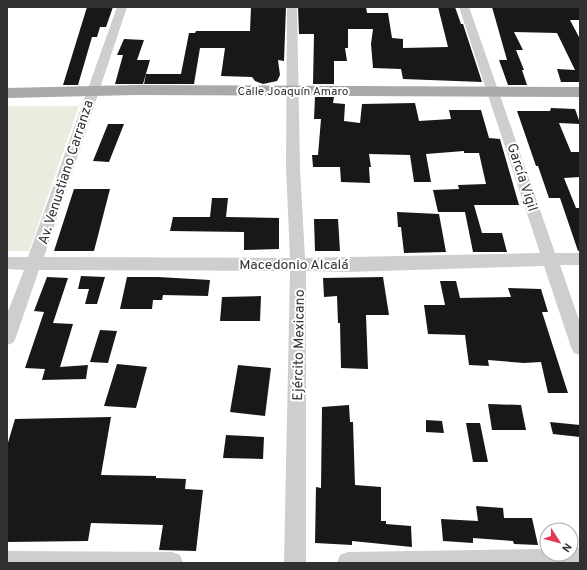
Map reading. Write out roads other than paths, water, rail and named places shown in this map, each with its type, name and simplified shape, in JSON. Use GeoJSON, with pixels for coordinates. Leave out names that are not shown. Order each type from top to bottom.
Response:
{"type":"FeatureCollection","features":[{"type":"Feature","properties":{"kind":"main road","name":"Calle Joaquín Amaro"},"geometry":{"type":"LineString","coordinates":[[7,93],[136,90],[580,92]]}},
{"type":"Feature","properties":{"kind":"street","name":"Av. Venustiano Carranza"},"geometry":{"type":"LineString","coordinates":[[7,337],[35,263],[91,91],[122,7]]}},
{"type":"Feature","properties":{"kind":"street","name":"Ejército Mexicano"},"geometry":{"type":"LineString","coordinates":[[292,7],[294,221],[298,264],[295,563]]}},
{"type":"Feature","properties":{"kind":"street","name":"García Vigil"},"geometry":{"type":"LineString","coordinates":[[464,7],[495,92],[549,259],[580,347]]}},
{"type":"Feature","properties":{"kind":"street","name":"Macedonio Alcalá"},"geometry":{"type":"LineString","coordinates":[[7,263],[346,265],[549,259],[580,260]]}},
{"type":"Feature","properties":{"kind":"street"},"geometry":{"type":"LineString","coordinates":[[348,563],[580,559]]}},
{"type":"Feature","properties":{"kind":"street"},"geometry":{"type":"LineString","coordinates":[[7,562],[172,563]]}}]}
